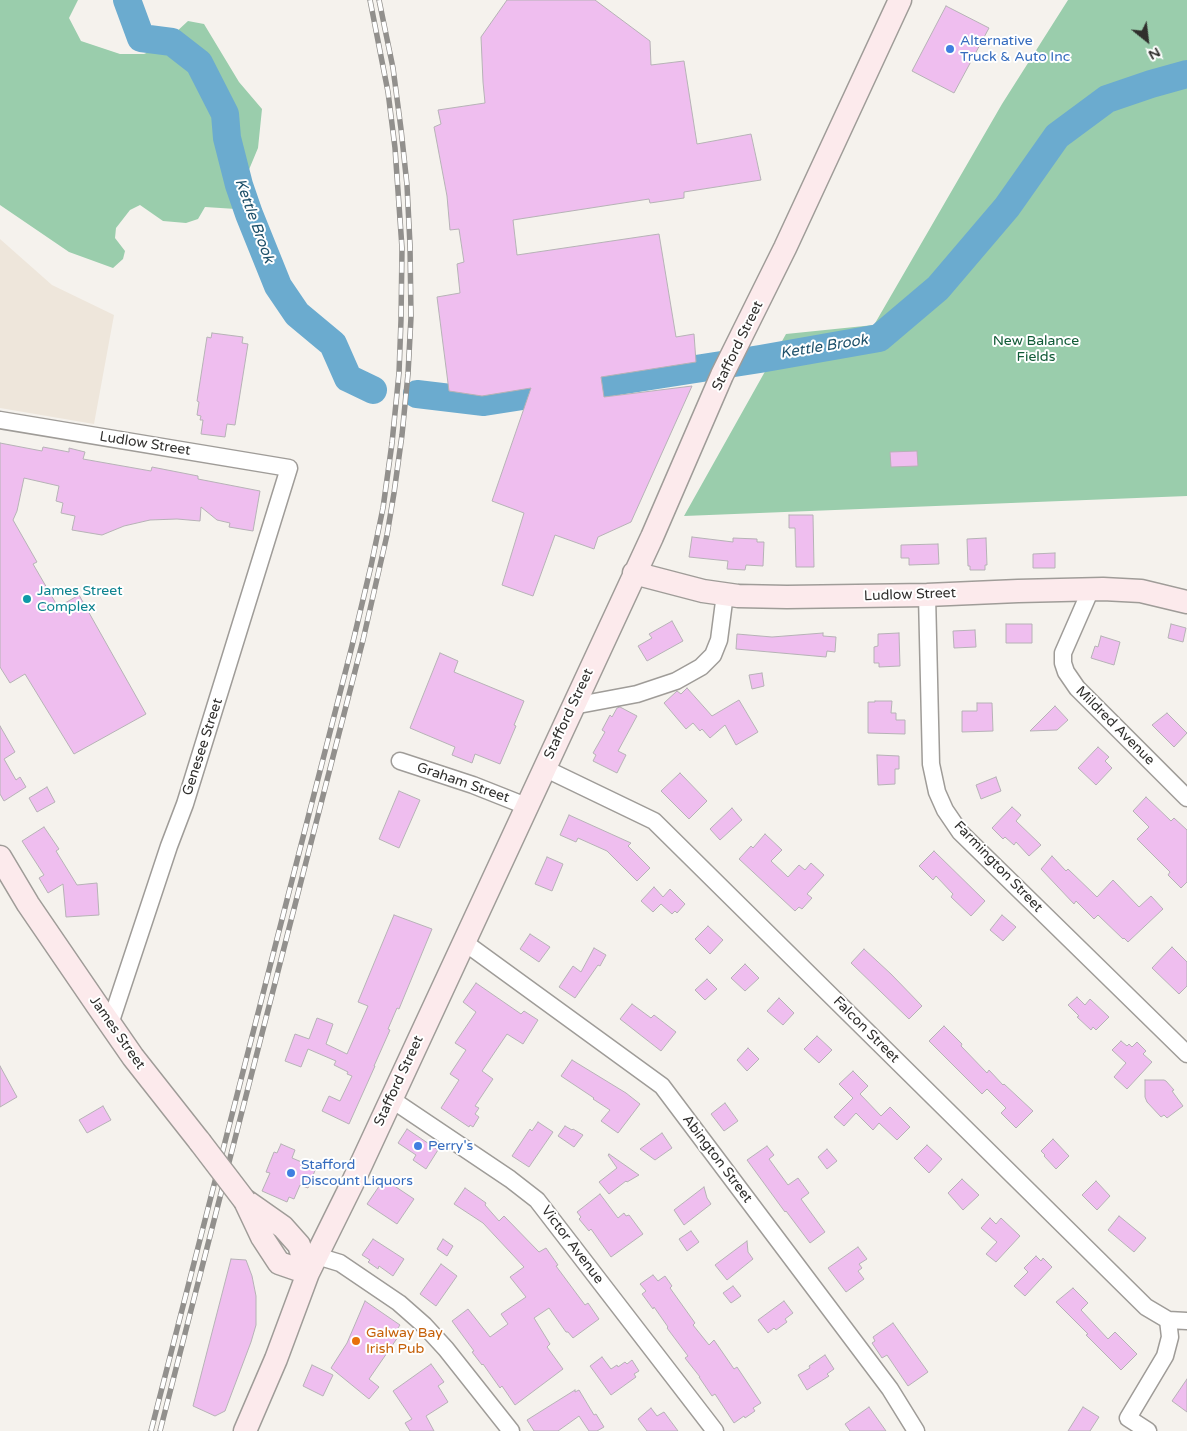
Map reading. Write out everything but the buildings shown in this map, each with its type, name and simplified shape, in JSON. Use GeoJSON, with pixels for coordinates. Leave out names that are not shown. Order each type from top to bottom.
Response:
{"type":"FeatureCollection","features":[{"type":"Feature","properties":{"kind":"main road","name":"Stafford Street"},"geometry":{"type":"LineString","coordinates":[[245,1431],[276,1359],[313,1264],[634,574],[722,376],[785,248],[900,0]]}},
{"type":"Feature","properties":{"kind":"main road","name":"Ludlow Street"},"geometry":{"type":"LineString","coordinates":[[634,574],[703,591],[725,594],[787,597],[927,595],[1018,590],[1090,589],[1141,591],[1187,602]]}},
{"type":"Feature","properties":{"kind":"main road","name":"James Street"},"geometry":{"type":"LineString","coordinates":[[0,857],[28,904],[133,1057],[245,1201],[262,1237],[279,1263],[313,1264]]}},
{"type":"Feature","properties":{"kind":"street","name":"Ludlow Street"},"geometry":{"type":"LineString","coordinates":[[0,420],[289,468]]}},
{"type":"Feature","properties":{"kind":"street","name":"Genesee Street"},"geometry":{"type":"LineString","coordinates":[[110,1024],[166,855],[185,804],[289,468]]}},
{"type":"Feature","properties":{"kind":"street","name":"Mildred Avenue"},"geometry":{"type":"LineString","coordinates":[[1090,589],[1063,653],[1063,663],[1066,672],[1077,688],[1187,798]]}},
{"type":"Feature","properties":{"kind":"street"},"geometry":{"type":"LineString","coordinates":[[573,706],[637,694],[676,682],[701,667],[713,655],[719,640],[725,594]]}},
{"type":"Feature","properties":{"kind":"street","name":"Farmington Street"},"geometry":{"type":"LineString","coordinates":[[927,595],[931,764],[937,792],[944,810],[960,832],[1187,1054]]}},
{"type":"Feature","properties":{"kind":"street","name":"Graham Street"},"geometry":{"type":"LineString","coordinates":[[400,761],[526,806]]}},
{"type":"Feature","properties":{"kind":"street","name":"Falcon Street"},"geometry":{"type":"LineString","coordinates":[[544,768],[654,821],[1146,1307],[1168,1320]]}},
{"type":"Feature","properties":{"kind":"street","name":"Abington Street"},"geometry":{"type":"LineString","coordinates":[[464,942],[662,1086],[890,1389],[916,1431]]}},
{"type":"Feature","properties":{"kind":"street","name":"Victor Avenue"},"geometry":{"type":"LineString","coordinates":[[391,1099],[538,1200],[714,1431]]}},
{"type":"Feature","properties":{"kind":"street"},"geometry":{"type":"LineString","coordinates":[[313,1264],[340,1264],[399,1302],[446,1349],[511,1431]]}},
{"type":"Feature","properties":{"kind":"street"},"geometry":{"type":"LineString","coordinates":[[1148,1431],[1128,1418],[1165,1356],[1170,1337],[1168,1320],[1187,1321]]}},
{"type":"Feature","properties":{"kind":"shaded area"},"geometry":{"type":"Polygon","coordinates":[[[0,239],[52,285],[114,315],[94,424],[0,408],[0,239]]]}},
{"type":"Feature","properties":{"kind":"green space"},"geometry":{"type":"Polygon","coordinates":[[[0,0],[78,0],[69,18],[81,41],[120,54],[144,54],[160,47],[188,21],[204,24],[239,82],[262,109],[258,148],[248,172],[248,191],[236,209],[205,207],[198,219],[186,223],[163,221],[140,205],[130,210],[116,228],[115,238],[125,251],[123,259],[113,268],[69,252],[0,205],[0,0]]]}},
{"type":"Feature","properties":{"kind":"green space","name":"New Balance Fields"},"geometry":{"type":"Polygon","coordinates":[[[1068,0],[1187,0],[1187,496],[684,516],[786,334],[874,325],[1002,104],[1068,0]]]}},
{"type":"Feature","properties":{"kind":"waterway","name":"Kettle Brook"},"geometry":{"type":"LineString","coordinates":[[127,0],[141,38],[172,42],[199,63],[225,114],[227,138],[239,185],[278,286],[297,314],[333,344],[348,378],[373,390]]}},
{"type":"Feature","properties":{"kind":"waterway","name":"Kettle Brook"},"geometry":{"type":"LineString","coordinates":[[417,394],[484,402],[760,359],[879,338],[938,288],[1007,207],[1057,136],[1107,99],[1187,74]]}},
{"type":"Feature","properties":{"kind":"railway"},"geometry":{"type":"LineString","coordinates":[[151,1431],[352,646],[383,508],[399,373],[402,248],[395,148],[388,92],[370,0]]}},
{"type":"Feature","properties":{"kind":"railway"},"geometry":{"type":"LineString","coordinates":[[160,1431],[363,640],[387,535],[394,493],[408,374],[411,317],[410,245],[407,185],[401,129],[393,68],[379,0]]}},
{"type":"Feature","properties":{"kind":"place","name":"Alternative Truck & Auto Inc"},"geometry":{"type":"Point","coordinates":[950,49]}},
{"type":"Feature","properties":{"kind":"place","name":"James Street Complex"},"geometry":{"type":"Point","coordinates":[27,599]}},
{"type":"Feature","properties":{"kind":"place","name":"Perry's"},"geometry":{"type":"Point","coordinates":[418,1146]}},
{"type":"Feature","properties":{"kind":"place","name":"Stafford Discount Liquors"},"geometry":{"type":"Point","coordinates":[291,1173]}},
{"type":"Feature","properties":{"kind":"place","name":"Galway Bay Irish Pub"},"geometry":{"type":"Point","coordinates":[356,1341]}}]}
